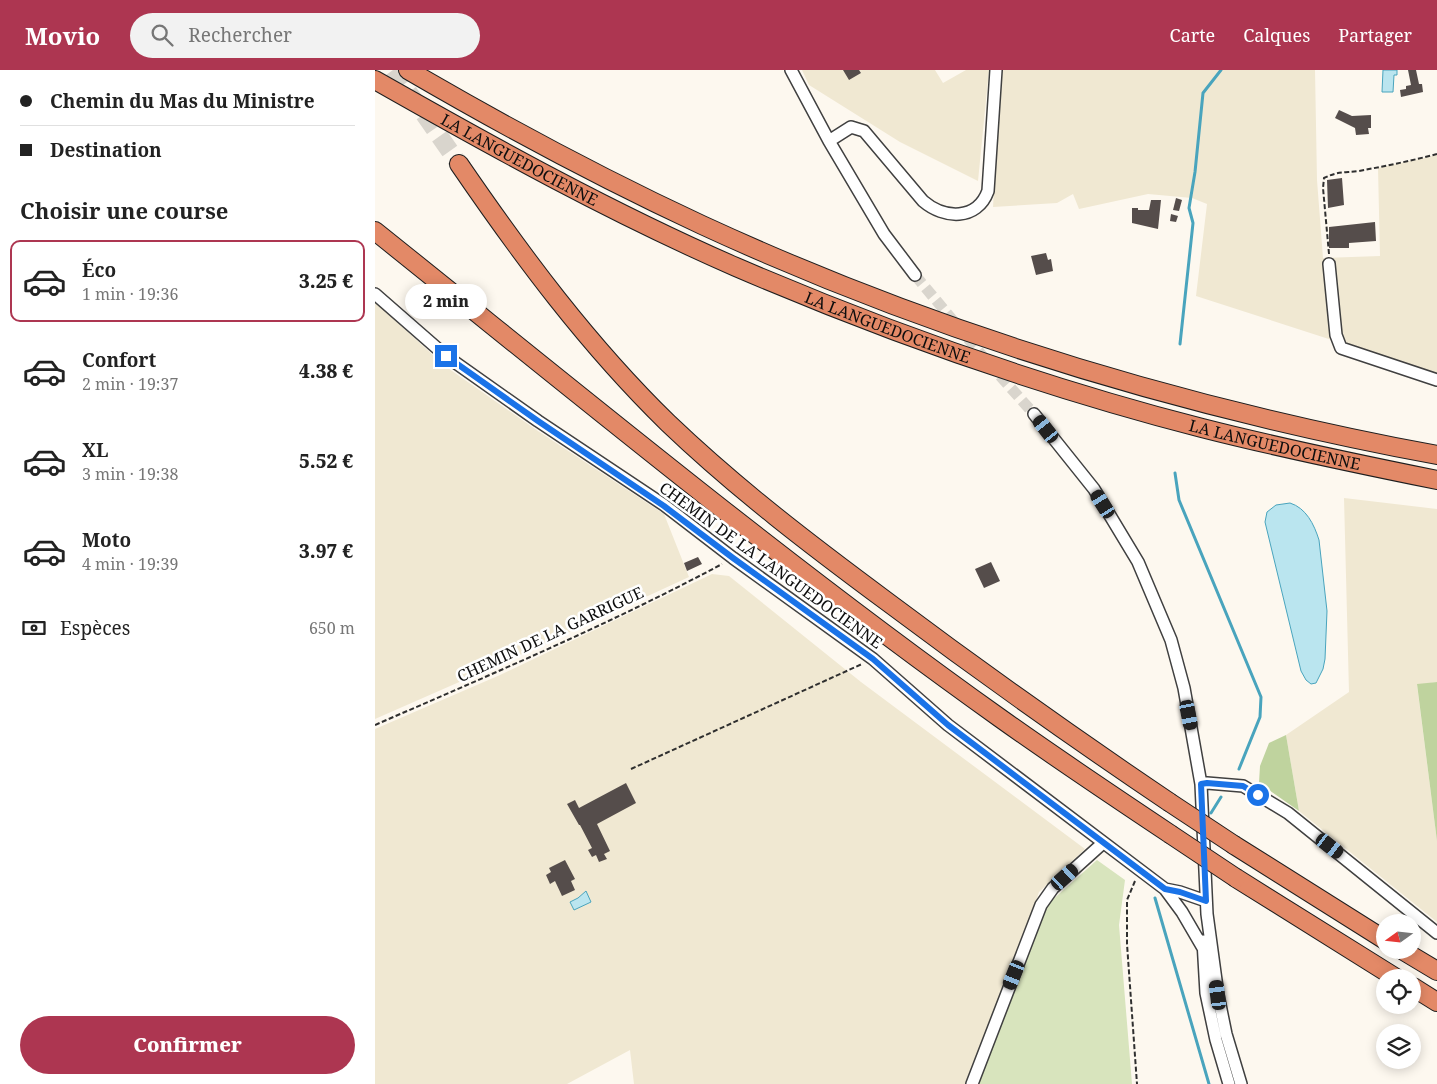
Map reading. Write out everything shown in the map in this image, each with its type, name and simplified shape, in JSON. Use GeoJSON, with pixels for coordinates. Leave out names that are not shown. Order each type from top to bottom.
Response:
{"type":"FeatureCollection","features":[{"type":"Feature","properties":{"kind":"highway","name":"LA LANGUEDOCIENNE"},"geometry":{"type":"LineString","coordinates":[[407,70],[504,125],[643,197],[742,243],[895,305],[1034,354],[1160,392],[1269,420],[1437,455]]}},
{"type":"Feature","properties":{"kind":"highway","name":"LA LANGUEDOCIENNE"},"geometry":{"type":"LineString","coordinates":[[375,80],[509,156],[628,217],[734,266],[893,330],[1027,377],[1153,415],[1271,445],[1437,480]]}},
{"type":"Feature","properties":{"kind":"highway"},"geometry":{"type":"LineString","coordinates":[[459,164],[518,248],[573,319],[634,388],[711,462],[809,544],[1023,701],[1234,845],[1376,934]]}},
{"type":"Feature","properties":{"kind":"highway"},"geometry":{"type":"LineString","coordinates":[[375,231],[651,453],[834,595],[999,717],[1236,878],[1382,969]]}},
{"type":"Feature","properties":{"kind":"highway"},"geometry":{"type":"LineString","coordinates":[[1417,959],[1437,971]]}},
{"type":"Feature","properties":{"kind":"highway"},"geometry":{"type":"LineString","coordinates":[[1421,992],[1437,1002]]}},
{"type":"Feature","properties":{"kind":"street"},"geometry":{"type":"LineString","coordinates":[[791,70],[829,141],[885,234],[915,275]]}},
{"type":"Feature","properties":{"kind":"street"},"geometry":{"type":"LineString","coordinates":[[829,141],[851,127],[864,131],[923,201],[932,209],[948,215],[974,210],[980,206],[988,191],[995,70]]}},
{"type":"Feature","properties":{"kind":"street"},"geometry":{"type":"LineString","coordinates":[[1329,264],[1336,336],[1341,348],[1437,380]]}},
{"type":"Feature","properties":{"kind":"street","name":"CHEMIN DE LA LANGUEDOCIENNE"},"geometry":{"type":"LineString","coordinates":[[375,294],[446,356],[664,506],[873,659],[948,725],[1165,889],[1182,912],[1203,948]]}},
{"type":"Feature","properties":{"kind":"street"},"geometry":{"type":"LineString","coordinates":[[1034,414],[1093,489],[1138,562],[1171,640],[1184,688],[1201,784],[1207,914],[1218,995],[1226,1034],[1241,1084]]}},
{"type":"Feature","properties":{"kind":"street"},"geometry":{"type":"LineString","coordinates":[[1201,784],[1243,786],[1288,813],[1437,933]]}},
{"type":"Feature","properties":{"kind":"street"},"geometry":{"type":"LineString","coordinates":[[971,1084],[1041,905],[1053,888],[1103,843]]}},
{"type":"Feature","properties":{"kind":"street","name":"CHEMIN DE LA LANGUEDOCIENNE"},"geometry":{"type":"LineString","coordinates":[[1165,889],[1206,901]]}},
{"type":"Feature","properties":{"kind":"street"},"geometry":{"type":"LineString","coordinates":[[1207,914],[1203,948],[1206,994],[1216,1040],[1229,1084]]}},
{"type":"Feature","properties":{"kind":"path"},"geometry":{"type":"LineString","coordinates":[[1329,264],[1323,188],[1324,178],[1334,172],[1353,172],[1437,154]]}},
{"type":"Feature","properties":{"kind":"path","name":"CHEMIN DE LA GARRIGUE"},"geometry":{"type":"LineString","coordinates":[[375,725],[497,672],[663,594],[733,558]]}},
{"type":"Feature","properties":{"kind":"path"},"geometry":{"type":"LineString","coordinates":[[631,769],[873,659]]}},
{"type":"Feature","properties":{"kind":"path"},"geometry":{"type":"LineString","coordinates":[[1137,1084],[1130,990],[1127,900],[1139,871]]}},
{"type":"Feature","properties":{"kind":"shaded area"},"geometry":{"type":"Polygon","coordinates":[[[802,70],[935,70],[943,83],[966,70],[989,70],[978,181],[900,142],[809,85],[802,70]]]}},
{"type":"Feature","properties":{"kind":"shaded area"},"geometry":{"type":"Polygon","coordinates":[[[1001,70],[1315,70],[1317,180],[1323,258],[1380,256],[1378,168],[1437,155],[1437,374],[1196,296],[1207,204],[1192,198],[1148,194],[1079,209],[1073,194],[1057,203],[993,207],[1001,70]]]}},
{"type":"Feature","properties":{"kind":"shaded area"},"geometry":{"type":"Polygon","coordinates":[[[375,302],[445,366],[538,431],[664,514],[689,577],[375,719],[375,302]]]}},
{"type":"Feature","properties":{"kind":"shaded area"},"geometry":{"type":"Polygon","coordinates":[[[1344,498],[1437,509],[1437,682],[1417,685],[1437,841],[1437,922],[1299,811],[1286,735],[1349,692],[1344,498]]]}},
{"type":"Feature","properties":{"kind":"shaded area"},"geometry":{"type":"Polygon","coordinates":[[[712,574],[729,576],[861,682],[1085,849],[1039,892],[1024,938],[972,1069],[968,1084],[634,1084],[630,1050],[567,1084],[375,1084],[375,729],[500,675],[712,574]]]}},
{"type":"Feature","properties":{"kind":"green space"},"geometry":{"type":"Polygon","coordinates":[[[1437,682],[1437,841],[1417,684],[1437,682]]]}},
{"type":"Feature","properties":{"kind":"green space"},"geometry":{"type":"Polygon","coordinates":[[[1286,735],[1299,811],[1259,783],[1260,766],[1269,743],[1286,735]]]}},
{"type":"Feature","properties":{"kind":"green space"},"geometry":{"type":"Polygon","coordinates":[[[1097,860],[1125,880],[1119,925],[1132,1084],[978,1084],[986,1054],[1049,903],[1097,860]]]}},
{"type":"Feature","properties":{"kind":"water"},"geometry":{"type":"Polygon","coordinates":[[[1383,70],[1397,70],[1397,75],[1394,75],[1393,92],[1382,92],[1383,70]]]}},
{"type":"Feature","properties":{"kind":"water"},"geometry":{"type":"Polygon","coordinates":[[[1290,503],[1296,505],[1309,517],[1319,540],[1327,611],[1325,659],[1323,669],[1316,683],[1311,684],[1306,680],[1301,671],[1265,522],[1267,512],[1276,505],[1290,503]]]}},
{"type":"Feature","properties":{"kind":"water"},"geometry":{"type":"Polygon","coordinates":[[[586,891],[591,902],[574,910],[570,902],[586,891]]]}},
{"type":"Feature","properties":{"kind":"building"},"geometry":{"type":"Polygon","coordinates":[[[843,70],[859,70],[861,73],[849,80],[843,70]]]}},
{"type":"Feature","properties":{"kind":"building"},"geometry":{"type":"Polygon","coordinates":[[[1408,70],[1416,70],[1423,92],[1401,97],[1400,90],[1406,89],[1406,86],[1411,85],[1408,70]]]}},
{"type":"Feature","properties":{"kind":"building"},"geometry":{"type":"Polygon","coordinates":[[[1339,110],[1352,116],[1371,115],[1371,128],[1368,128],[1369,134],[1356,135],[1355,128],[1335,118],[1339,110]]]}},
{"type":"Feature","properties":{"kind":"building"},"geometry":{"type":"Polygon","coordinates":[[[1342,178],[1344,205],[1328,208],[1327,180],[1342,178]]]}},
{"type":"Feature","properties":{"kind":"building"},"geometry":{"type":"Polygon","coordinates":[[[1176,198],[1182,200],[1179,211],[1173,210],[1176,198]]]}},
{"type":"Feature","properties":{"kind":"building"},"geometry":{"type":"Polygon","coordinates":[[[1151,200],[1161,200],[1158,229],[1132,223],[1132,208],[1149,210],[1151,200]]]}},
{"type":"Feature","properties":{"kind":"building"},"geometry":{"type":"Polygon","coordinates":[[[1171,214],[1178,216],[1176,222],[1170,221],[1171,214]]]}},
{"type":"Feature","properties":{"kind":"building"},"geometry":{"type":"Polygon","coordinates":[[[1375,222],[1376,241],[1349,243],[1349,248],[1329,248],[1329,227],[1375,222]]]}},
{"type":"Feature","properties":{"kind":"building"},"geometry":{"type":"Polygon","coordinates":[[[1046,253],[1048,260],[1051,259],[1053,271],[1036,275],[1031,256],[1046,253]]]}},
{"type":"Feature","properties":{"kind":"building"},"geometry":{"type":"Polygon","coordinates":[[[698,557],[702,564],[687,571],[684,563],[698,557]]]}},
{"type":"Feature","properties":{"kind":"building"},"geometry":{"type":"Polygon","coordinates":[[[991,562],[1000,581],[984,588],[975,569],[991,562]]]}},
{"type":"Feature","properties":{"kind":"building"},"geometry":{"type":"Polygon","coordinates":[[[626,783],[636,803],[597,824],[610,851],[604,854],[607,859],[599,862],[596,855],[592,857],[588,850],[592,848],[567,804],[575,800],[579,808],[626,783]]]}},
{"type":"Feature","properties":{"kind":"building"},"geometry":{"type":"Polygon","coordinates":[[[565,860],[575,879],[571,881],[575,890],[562,896],[555,881],[550,884],[546,875],[551,872],[549,868],[565,860]]]}},
{"type":"Feature","properties":{"kind":"waterway"},"geometry":{"type":"LineString","coordinates":[[1180,344],[1193,223],[1189,208],[1195,172],[1203,93],[1221,70]]}},
{"type":"Feature","properties":{"kind":"waterway"},"geometry":{"type":"LineString","coordinates":[[1175,473],[1179,500],[1261,697],[1260,717],[1239,769]]}},
{"type":"Feature","properties":{"kind":"waterway"},"geometry":{"type":"LineString","coordinates":[[1211,813],[1221,797]]}},
{"type":"Feature","properties":{"kind":"waterway"},"geometry":{"type":"LineString","coordinates":[[1155,898],[1209,1084]]}},
{"type":"Feature","properties":{"kind":"tunnel"},"geometry":{"type":"LineString","coordinates":[[393,70],[459,164]]}},
{"type":"Feature","properties":{"kind":"tunnel"},"geometry":{"type":"LineString","coordinates":[[915,275],[1034,414]]}},
{"type":"Feature","properties":{"kind":"route"},"geometry":{"type":"LineString","coordinates":[[446,356],[664,506],[873,659],[948,725],[1165,889],[1206,901],[1201,784],[1243,786],[1258,795]]}}]}
